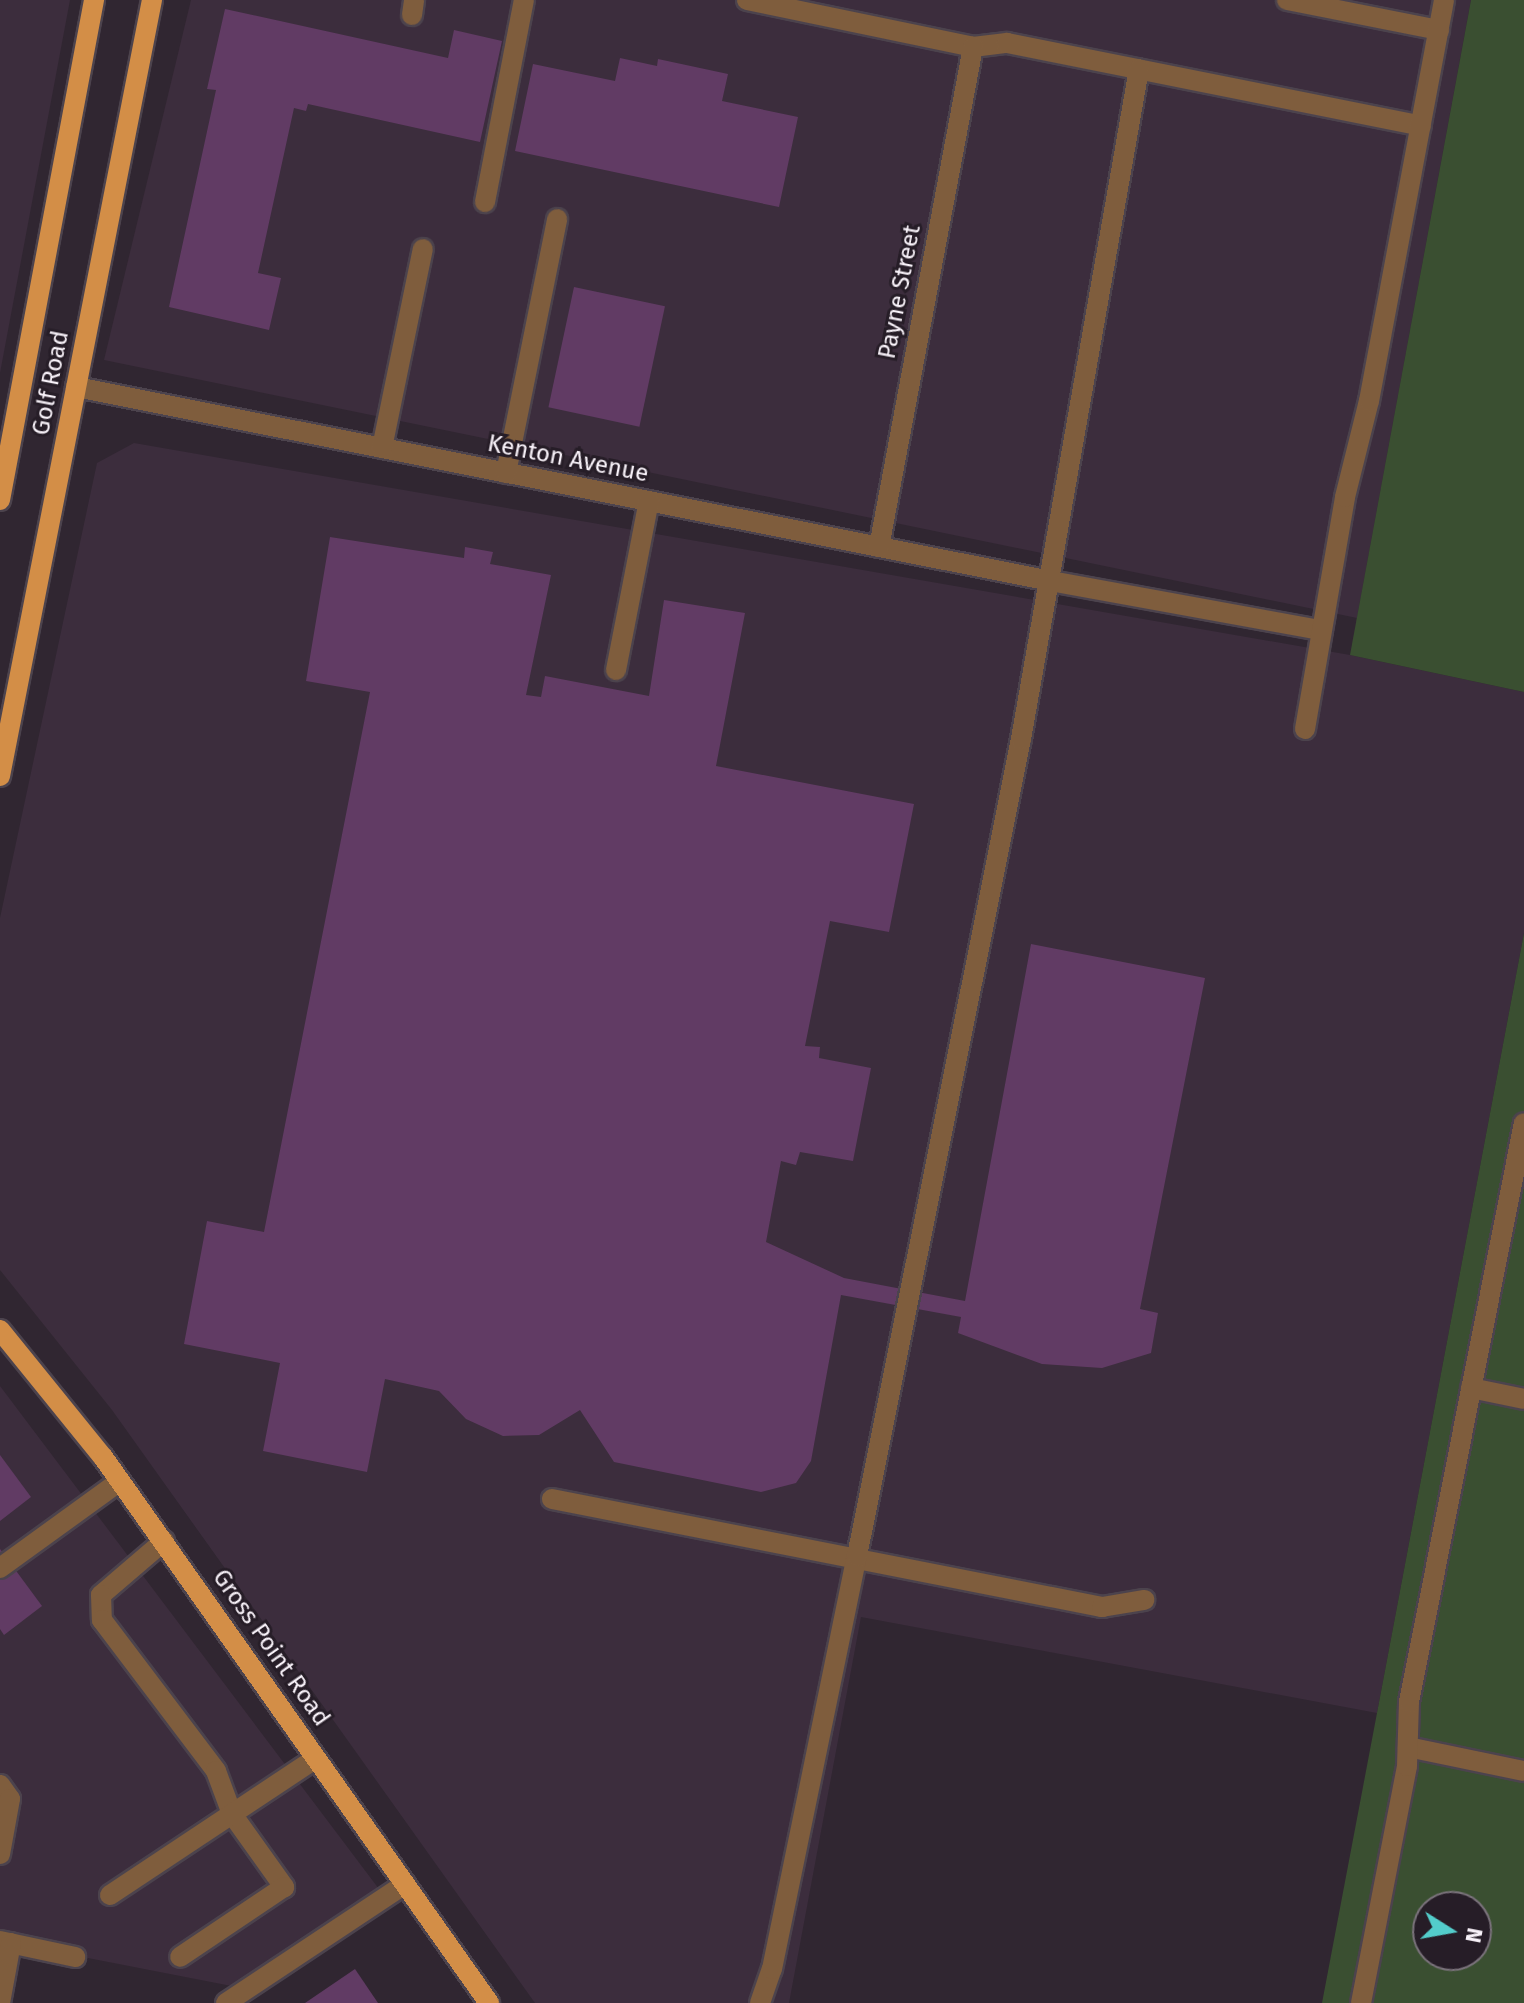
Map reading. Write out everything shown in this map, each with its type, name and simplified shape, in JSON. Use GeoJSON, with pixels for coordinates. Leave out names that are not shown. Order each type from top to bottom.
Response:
{"type":"FeatureCollection","features":[{"type":"Feature","properties":{"kind":"main road","name":"Golf Road"},"geometry":{"type":"LineString","coordinates":[[0,500],[94,0]]}},
{"type":"Feature","properties":{"kind":"main road","name":"Golf Road"},"geometry":{"type":"LineString","coordinates":[[0,776],[152,0]]}},
{"type":"Feature","properties":{"kind":"main road","name":"Gross Point Road"},"geometry":{"type":"LineString","coordinates":[[0,1330],[164,1541],[489,2003]]}},
{"type":"Feature","properties":{"kind":"street"},"geometry":{"type":"LineString","coordinates":[[485,202],[524,0]]}},
{"type":"Feature","properties":{"kind":"street"},"geometry":{"type":"LineString","coordinates":[[747,0],[973,47],[1007,43],[1421,126]]}},
{"type":"Feature","properties":{"kind":"street"},"geometry":{"type":"LineString","coordinates":[[1287,0],[1439,30]]}},
{"type":"Feature","properties":{"kind":"street"},"geometry":{"type":"LineString","coordinates":[[1305,729],[1320,630],[1444,0]]}},
{"type":"Feature","properties":{"kind":"street","name":"Payne Street"},"geometry":{"type":"LineString","coordinates":[[879,547],[973,47]]}},
{"type":"Feature","properties":{"kind":"street"},"geometry":{"type":"LineString","coordinates":[[760,2003],[772,1969],[857,1556],[1050,581],[1139,69]]}},
{"type":"Feature","properties":{"kind":"street"},"geometry":{"type":"LineString","coordinates":[[506,473],[557,219]]}},
{"type":"Feature","properties":{"kind":"street"},"geometry":{"type":"LineString","coordinates":[[382,448],[423,249]]}},
{"type":"Feature","properties":{"kind":"street","name":"Kenton Avenue"},"geometry":{"type":"LineString","coordinates":[[76,387],[1050,581],[1320,630]]}},
{"type":"Feature","properties":{"kind":"street"},"geometry":{"type":"LineString","coordinates":[[616,670],[649,501]]}},
{"type":"Feature","properties":{"kind":"street"},"geometry":{"type":"LineString","coordinates":[[1361,2003],[1408,1747],[1409,1702],[1524,1123]]}},
{"type":"Feature","properties":{"kind":"street"},"geometry":{"type":"LineString","coordinates":[[1471,1388],[1524,1399]]}},
{"type":"Feature","properties":{"kind":"street"},"geometry":{"type":"LineString","coordinates":[[0,1568],[120,1481]]}},
{"type":"Feature","properties":{"kind":"street"},"geometry":{"type":"LineString","coordinates":[[552,1499],[857,1556],[1102,1607],[1144,1600]]}},
{"type":"Feature","properties":{"kind":"street"},"geometry":{"type":"LineString","coordinates":[[164,1541],[101,1595],[102,1620],[216,1771],[232,1814],[284,1887],[180,1957]]}},
{"type":"Feature","properties":{"kind":"street"},"geometry":{"type":"LineString","coordinates":[[1408,1747],[1524,1771]]}},
{"type":"Feature","properties":{"kind":"street"},"geometry":{"type":"LineString","coordinates":[[110,1895],[316,1758]]}},
{"type":"Feature","properties":{"kind":"street"},"geometry":{"type":"LineString","coordinates":[[0,1785],[10,1799],[1,1845]]}},
{"type":"Feature","properties":{"kind":"street"},"geometry":{"type":"LineString","coordinates":[[226,2003],[405,1884]]}},
{"type":"Feature","properties":{"kind":"street"},"geometry":{"type":"LineString","coordinates":[[0,2003],[6,1942],[75,1957]]}},
{"type":"Feature","properties":{"kind":"shaded area"},"geometry":{"type":"Polygon","coordinates":[[[0,0],[70,0],[0,373],[0,0]]]}},
{"type":"Feature","properties":{"kind":"shaded area"},"geometry":{"type":"Polygon","coordinates":[[[191,0],[1471,0],[1357,618],[104,360],[191,0]]]}},
{"type":"Feature","properties":{"kind":"shaded area"},"geometry":{"type":"Polygon","coordinates":[[[134,443],[1350,655],[1524,692],[1524,933],[1377,1713],[861,1617],[789,2003],[535,2003],[112,1410],[0,1270],[0,918],[97,463],[134,443]]]}},
{"type":"Feature","properties":{"kind":"shaded area"},"geometry":{"type":"Polygon","coordinates":[[[0,1386],[385,1897],[247,1989],[11,1943],[0,2003],[0,1386]]]}},
{"type":"Feature","properties":{"kind":"green space"},"geometry":{"type":"Polygon","coordinates":[[[1471,0],[1524,0],[1524,692],[1350,655],[1471,0]]]}},
{"type":"Feature","properties":{"kind":"green space"},"geometry":{"type":"Polygon","coordinates":[[[1524,933],[1524,2003],[1322,2003],[1524,933]]]}},
{"type":"Feature","properties":{"kind":"building"},"geometry":{"type":"Polygon","coordinates":[[[225,9],[448,58],[454,30],[502,41],[480,142],[308,104],[306,111],[294,108],[258,273],[281,278],[269,330],[169,307],[216,90],[207,89],[225,9]]]}},
{"type":"Feature","properties":{"kind":"building"},"geometry":{"type":"Polygon","coordinates":[[[620,58],[657,66],[658,59],[728,74],[722,101],[798,117],[779,207],[515,151],[533,64],[615,81],[620,58]]]}},
{"type":"Feature","properties":{"kind":"building"},"geometry":{"type":"Polygon","coordinates":[[[574,287],[665,306],[639,427],[548,407],[574,287]]]}},
{"type":"Feature","properties":{"kind":"building"},"geometry":{"type":"Polygon","coordinates":[[[330,537],[464,558],[465,547],[493,552],[490,564],[551,575],[526,695],[541,697],[545,676],[649,696],[664,600],[745,613],[716,766],[914,804],[889,932],[830,921],[805,1046],[820,1047],[819,1058],[871,1068],[853,1161],[800,1152],[796,1165],[781,1161],[766,1242],[844,1278],[965,1301],[1031,944],[1205,978],[1140,1309],[1158,1313],[1151,1353],[1102,1368],[1042,1364],[958,1333],[961,1317],[841,1295],[811,1461],[796,1483],[761,1492],[614,1462],[580,1410],[539,1435],[503,1436],[466,1419],[439,1391],[385,1379],[367,1472],[263,1451],[280,1363],[184,1344],[207,1221],[264,1232],[370,692],[306,681],[330,537]]]}},
{"type":"Feature","properties":{"kind":"building"},"geometry":{"type":"Polygon","coordinates":[[[0,1455],[31,1497],[0,1521],[0,1455]]]}},
{"type":"Feature","properties":{"kind":"building"},"geometry":{"type":"Polygon","coordinates":[[[0,1549],[42,1606],[4,1635],[0,1629],[0,1549]]]}},
{"type":"Feature","properties":{"kind":"building"},"geometry":{"type":"Polygon","coordinates":[[[355,1969],[378,2003],[305,2003],[355,1969]]]}}]}
